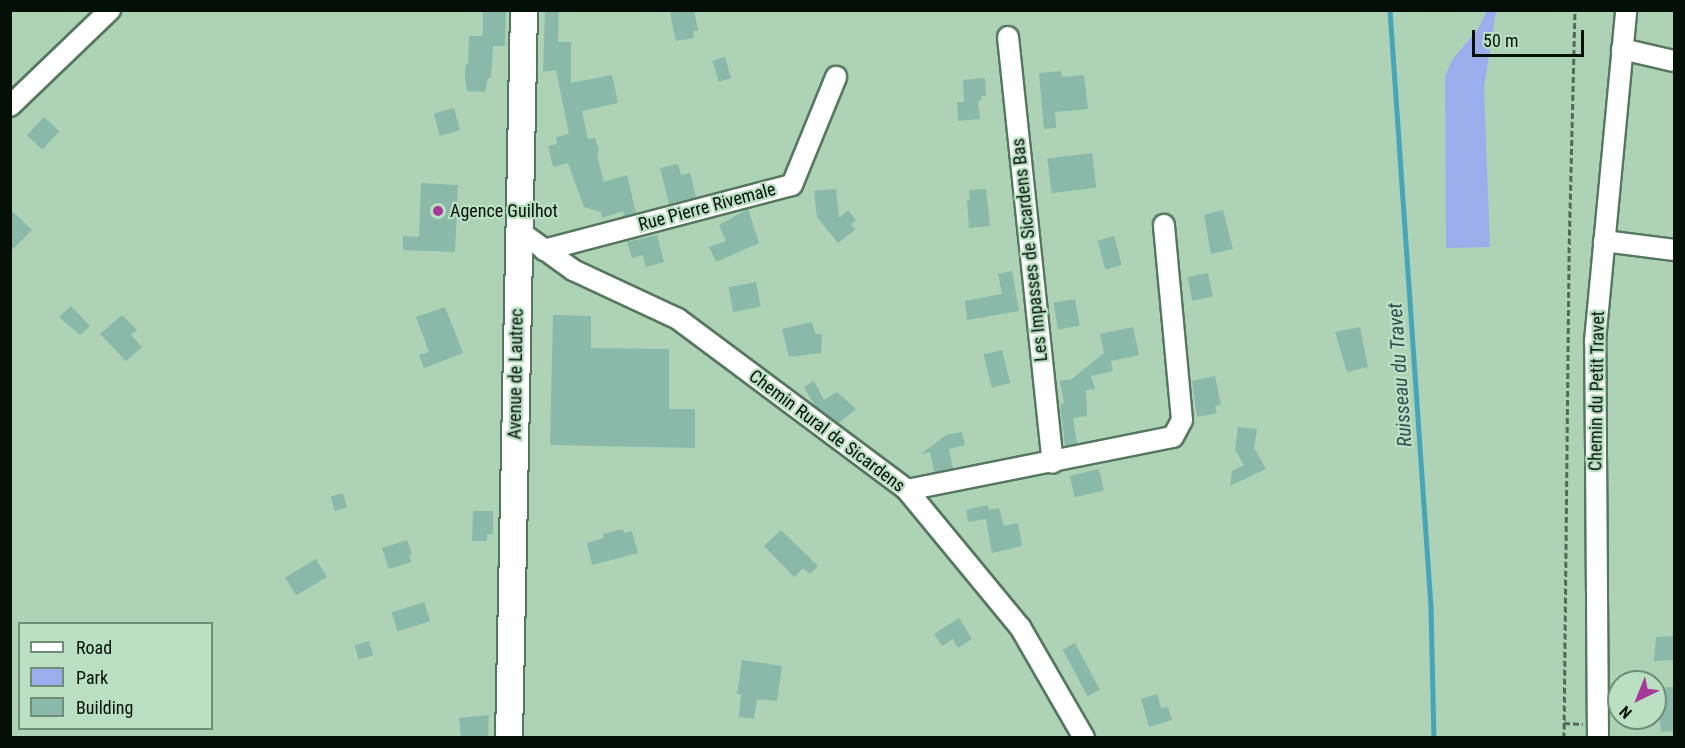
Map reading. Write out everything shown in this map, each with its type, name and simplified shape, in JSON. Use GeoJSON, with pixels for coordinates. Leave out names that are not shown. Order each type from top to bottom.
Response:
{"type":"FeatureCollection","features":[{"type":"Feature","properties":{"kind":"main road","name":"Avenue de Lautrec"},"geometry":{"type":"LineString","coordinates":[[508,738],[524,10]]}},
{"type":"Feature","properties":{"kind":"street"},"geometry":{"type":"LineString","coordinates":[[10,106],[110,10]]}},
{"type":"Feature","properties":{"kind":"street","name":"Chemin du Petit Travet"},"geometry":{"type":"LineString","coordinates":[[1598,738],[1595,341],[1626,10]]}},
{"type":"Feature","properties":{"kind":"street","name":"Les Impasses de Sicardens Bas"},"geometry":{"type":"LineString","coordinates":[[1008,37],[1053,463]]}},
{"type":"Feature","properties":{"kind":"street"},"geometry":{"type":"LineString","coordinates":[[1622,49],[1674,62]]}},
{"type":"Feature","properties":{"kind":"street","name":"Rue Pierre Rivemale"},"geometry":{"type":"LineString","coordinates":[[544,250],[792,185],[836,77]]}},
{"type":"Feature","properties":{"kind":"street"},"geometry":{"type":"LineString","coordinates":[[907,490],[1053,463],[1173,437],[1182,420],[1164,225]]}},
{"type":"Feature","properties":{"kind":"street","name":"Chemin Rural de Sicardens"},"geometry":{"type":"LineString","coordinates":[[519,231],[573,270],[678,319],[793,408],[907,490],[1020,627],[1084,738]]}},
{"type":"Feature","properties":{"kind":"street"},"geometry":{"type":"LineString","coordinates":[[1604,241],[1674,250]]}},
{"type":"Feature","properties":{"kind":"path"},"geometry":{"type":"LineString","coordinates":[[1564,738],[1569,253],[1575,10]]}},
{"type":"Feature","properties":{"kind":"green space"},"geometry":{"type":"Polygon","coordinates":[[[1487,11],[1496,11],[1484,88],[1490,247],[1446,248],[1445,77],[1452,60],[1478,29],[1487,11]]]}},
{"type":"Feature","properties":{"kind":"building"},"geometry":{"type":"Polygon","coordinates":[[[483,10],[506,10],[505,46],[493,46],[491,78],[488,78],[485,92],[467,91],[465,77],[469,36],[483,36],[483,10]]]}},
{"type":"Feature","properties":{"kind":"building"},"geometry":{"type":"Polygon","coordinates":[[[545,10],[559,10],[558,42],[571,42],[571,83],[612,75],[618,103],[582,111],[588,139],[595,138],[599,150],[597,156],[604,182],[627,175],[636,213],[624,217],[623,211],[602,218],[601,212],[584,207],[568,163],[553,167],[548,146],[557,144],[556,137],[569,134],[556,70],[543,72],[545,10]]]}},
{"type":"Feature","properties":{"kind":"building"},"geometry":{"type":"Polygon","coordinates":[[[694,10],[698,31],[693,31],[694,38],[676,41],[670,13],[694,10]]]}},
{"type":"Feature","properties":{"kind":"building"},"geometry":{"type":"Polygon","coordinates":[[[725,57],[731,78],[719,82],[713,61],[725,57]]]}},
{"type":"Feature","properties":{"kind":"building"},"geometry":{"type":"Polygon","coordinates":[[[1061,71],[1062,77],[1084,75],[1088,109],[1055,112],[1056,128],[1044,129],[1039,73],[1061,71]]]}},
{"type":"Feature","properties":{"kind":"building"},"geometry":{"type":"Polygon","coordinates":[[[985,78],[986,96],[981,96],[981,101],[978,101],[980,119],[958,121],[957,102],[964,102],[963,80],[985,78]]]}},
{"type":"Feature","properties":{"kind":"building"},"geometry":{"type":"Polygon","coordinates":[[[454,108],[460,130],[440,136],[434,113],[454,108]]]}},
{"type":"Feature","properties":{"kind":"building"},"geometry":{"type":"Polygon","coordinates":[[[44,117],[59,131],[42,150],[27,135],[44,117]]]}},
{"type":"Feature","properties":{"kind":"building"},"geometry":{"type":"Polygon","coordinates":[[[1092,153],[1096,188],[1052,193],[1047,158],[1092,153]]]}},
{"type":"Feature","properties":{"kind":"building"},"geometry":{"type":"Polygon","coordinates":[[[678,164],[681,175],[690,173],[696,197],[669,204],[660,168],[678,164]]]}},
{"type":"Feature","properties":{"kind":"building","name":"Agence Guilhot"},"geometry":{"type":"Polygon","coordinates":[[[421,183],[458,185],[455,252],[403,250],[403,236],[419,237],[421,183]]]}},
{"type":"Feature","properties":{"kind":"building"},"geometry":{"type":"Polygon","coordinates":[[[836,189],[839,218],[848,210],[856,220],[851,224],[855,230],[838,243],[817,217],[814,191],[836,189]]]}},
{"type":"Feature","properties":{"kind":"building"},"geometry":{"type":"Polygon","coordinates":[[[986,189],[990,226],[969,228],[967,200],[970,200],[969,190],[986,189]]]}},
{"type":"Feature","properties":{"kind":"building"},"geometry":{"type":"Polygon","coordinates":[[[10,209],[32,230],[10,252],[10,209]]]}},
{"type":"Feature","properties":{"kind":"building"},"geometry":{"type":"Polygon","coordinates":[[[748,209],[759,243],[716,262],[709,247],[726,241],[719,225],[748,209]]]}},
{"type":"Feature","properties":{"kind":"building"},"geometry":{"type":"Polygon","coordinates":[[[1223,210],[1233,249],[1211,254],[1204,215],[1223,210]]]}},
{"type":"Feature","properties":{"kind":"building"},"geometry":{"type":"Polygon","coordinates":[[[657,235],[664,262],[646,267],[643,255],[632,258],[627,242],[657,235]]]}},
{"type":"Feature","properties":{"kind":"building"},"geometry":{"type":"Polygon","coordinates":[[[1114,236],[1122,265],[1105,269],[1098,240],[1114,236]]]}},
{"type":"Feature","properties":{"kind":"building"},"geometry":{"type":"Polygon","coordinates":[[[1012,271],[1019,311],[967,320],[965,301],[1002,294],[998,274],[1012,271]]]}},
{"type":"Feature","properties":{"kind":"building"},"geometry":{"type":"Polygon","coordinates":[[[1208,273],[1213,296],[1192,301],[1187,277],[1208,273]]]}},
{"type":"Feature","properties":{"kind":"building"},"geometry":{"type":"Polygon","coordinates":[[[756,282],[761,307],[733,312],[729,287],[756,282]]]}},
{"type":"Feature","properties":{"kind":"building"},"geometry":{"type":"Polygon","coordinates":[[[1075,299],[1080,326],[1058,329],[1053,303],[1075,299]]]}},
{"type":"Feature","properties":{"kind":"building"},"geometry":{"type":"Polygon","coordinates":[[[71,306],[90,326],[80,335],[59,317],[71,306]]]}},
{"type":"Feature","properties":{"kind":"building"},"geometry":{"type":"Polygon","coordinates":[[[445,307],[463,353],[424,368],[419,355],[429,352],[416,317],[445,307]]]}},
{"type":"Feature","properties":{"kind":"building"},"geometry":{"type":"Polygon","coordinates":[[[122,315],[137,330],[131,335],[142,347],[126,361],[100,334],[122,315]]]}},
{"type":"Feature","properties":{"kind":"building"},"geometry":{"type":"Polygon","coordinates":[[[553,315],[591,316],[591,348],[669,349],[669,409],[695,409],[695,448],[550,445],[553,315]]]}},
{"type":"Feature","properties":{"kind":"building"},"geometry":{"type":"Polygon","coordinates":[[[812,322],[815,334],[822,334],[821,353],[789,357],[782,329],[812,322]]]}},
{"type":"Feature","properties":{"kind":"building"},"geometry":{"type":"Polygon","coordinates":[[[1133,327],[1139,355],[1111,361],[1113,371],[1091,376],[1095,389],[1086,390],[1087,416],[1073,418],[1077,444],[1065,446],[1060,404],[1064,403],[1060,381],[1072,379],[1104,353],[1100,334],[1133,327]]]}},
{"type":"Feature","properties":{"kind":"building"},"geometry":{"type":"Polygon","coordinates":[[[1360,327],[1368,367],[1347,372],[1335,332],[1360,327]]]}},
{"type":"Feature","properties":{"kind":"building"},"geometry":{"type":"Polygon","coordinates":[[[1002,350],[1010,383],[992,388],[984,355],[1002,350]]]}},
{"type":"Feature","properties":{"kind":"building"},"geometry":{"type":"Polygon","coordinates":[[[1215,376],[1221,405],[1215,406],[1217,413],[1197,417],[1192,381],[1215,376]]]}},
{"type":"Feature","properties":{"kind":"building"},"geometry":{"type":"Polygon","coordinates":[[[814,381],[824,400],[837,392],[856,409],[839,423],[831,418],[815,406],[804,387],[814,381]]]}},
{"type":"Feature","properties":{"kind":"building"},"geometry":{"type":"Polygon","coordinates":[[[1238,427],[1257,429],[1254,448],[1266,469],[1230,486],[1232,471],[1244,465],[1235,450],[1238,427]]]}},
{"type":"Feature","properties":{"kind":"building"},"geometry":{"type":"Polygon","coordinates":[[[962,432],[965,445],[949,449],[953,469],[934,472],[930,452],[921,454],[946,435],[962,432]]]}},
{"type":"Feature","properties":{"kind":"building"},"geometry":{"type":"Polygon","coordinates":[[[1099,469],[1104,490],[1075,497],[1070,476],[1099,469]]]}},
{"type":"Feature","properties":{"kind":"building"},"geometry":{"type":"Polygon","coordinates":[[[343,493],[347,507],[335,511],[331,497],[343,493]]]}},
{"type":"Feature","properties":{"kind":"building"},"geometry":{"type":"Polygon","coordinates":[[[988,505],[989,510],[999,508],[1004,526],[1018,523],[1022,546],[992,553],[986,519],[968,522],[966,510],[988,505]]]}},
{"type":"Feature","properties":{"kind":"building"},"geometry":{"type":"Polygon","coordinates":[[[473,511],[493,511],[493,534],[487,534],[487,541],[472,541],[473,511]]]}},
{"type":"Feature","properties":{"kind":"building"},"geometry":{"type":"Polygon","coordinates":[[[623,529],[624,533],[632,531],[638,553],[592,565],[587,543],[604,538],[603,534],[623,529]]]}},
{"type":"Feature","properties":{"kind":"building"},"geometry":{"type":"Polygon","coordinates":[[[781,530],[818,566],[810,574],[803,568],[794,577],[764,546],[781,530]]]}},
{"type":"Feature","properties":{"kind":"building"},"geometry":{"type":"Polygon","coordinates":[[[407,540],[412,554],[409,555],[411,562],[389,569],[382,548],[407,540]]]}},
{"type":"Feature","properties":{"kind":"building"},"geometry":{"type":"Polygon","coordinates":[[[316,559],[327,577],[296,596],[285,578],[316,559]]]}},
{"type":"Feature","properties":{"kind":"building"},"geometry":{"type":"Polygon","coordinates":[[[424,602],[430,621],[398,632],[392,613],[424,602]]]}},
{"type":"Feature","properties":{"kind":"building"},"geometry":{"type":"Polygon","coordinates":[[[959,618],[972,639],[958,648],[953,639],[942,646],[934,634],[959,618]]]}},
{"type":"Feature","properties":{"kind":"building"},"geometry":{"type":"Polygon","coordinates":[[[1674,636],[1674,660],[1654,661],[1656,637],[1674,636]]]}},
{"type":"Feature","properties":{"kind":"building"},"geometry":{"type":"Polygon","coordinates":[[[369,641],[373,655],[359,660],[355,645],[369,641]]]}},
{"type":"Feature","properties":{"kind":"building"},"geometry":{"type":"Polygon","coordinates":[[[1075,643],[1100,690],[1088,696],[1063,650],[1075,643]]]}},
{"type":"Feature","properties":{"kind":"building"},"geometry":{"type":"Polygon","coordinates":[[[742,660],[782,666],[777,701],[757,699],[754,719],[739,717],[741,694],[737,694],[742,660]]]}},
{"type":"Feature","properties":{"kind":"building"},"geometry":{"type":"Polygon","coordinates":[[[1667,687],[1674,687],[1674,731],[1661,732],[1661,730],[1667,730],[1667,687]]]}},
{"type":"Feature","properties":{"kind":"building"},"geometry":{"type":"Polygon","coordinates":[[[1157,694],[1161,708],[1168,707],[1172,720],[1149,727],[1141,699],[1157,694]]]}},
{"type":"Feature","properties":{"kind":"building"},"geometry":{"type":"Polygon","coordinates":[[[489,715],[488,738],[461,738],[459,718],[489,715]]]}},
{"type":"Feature","properties":{"kind":"waterway","name":"Ruisseau du Travet"},"geometry":{"type":"LineString","coordinates":[[1390,10],[1431,607],[1434,738]]}},
{"type":"Feature","properties":{"kind":"place","name":"Agence Guilhot"},"geometry":{"type":"Point","coordinates":[438,211]}}]}
